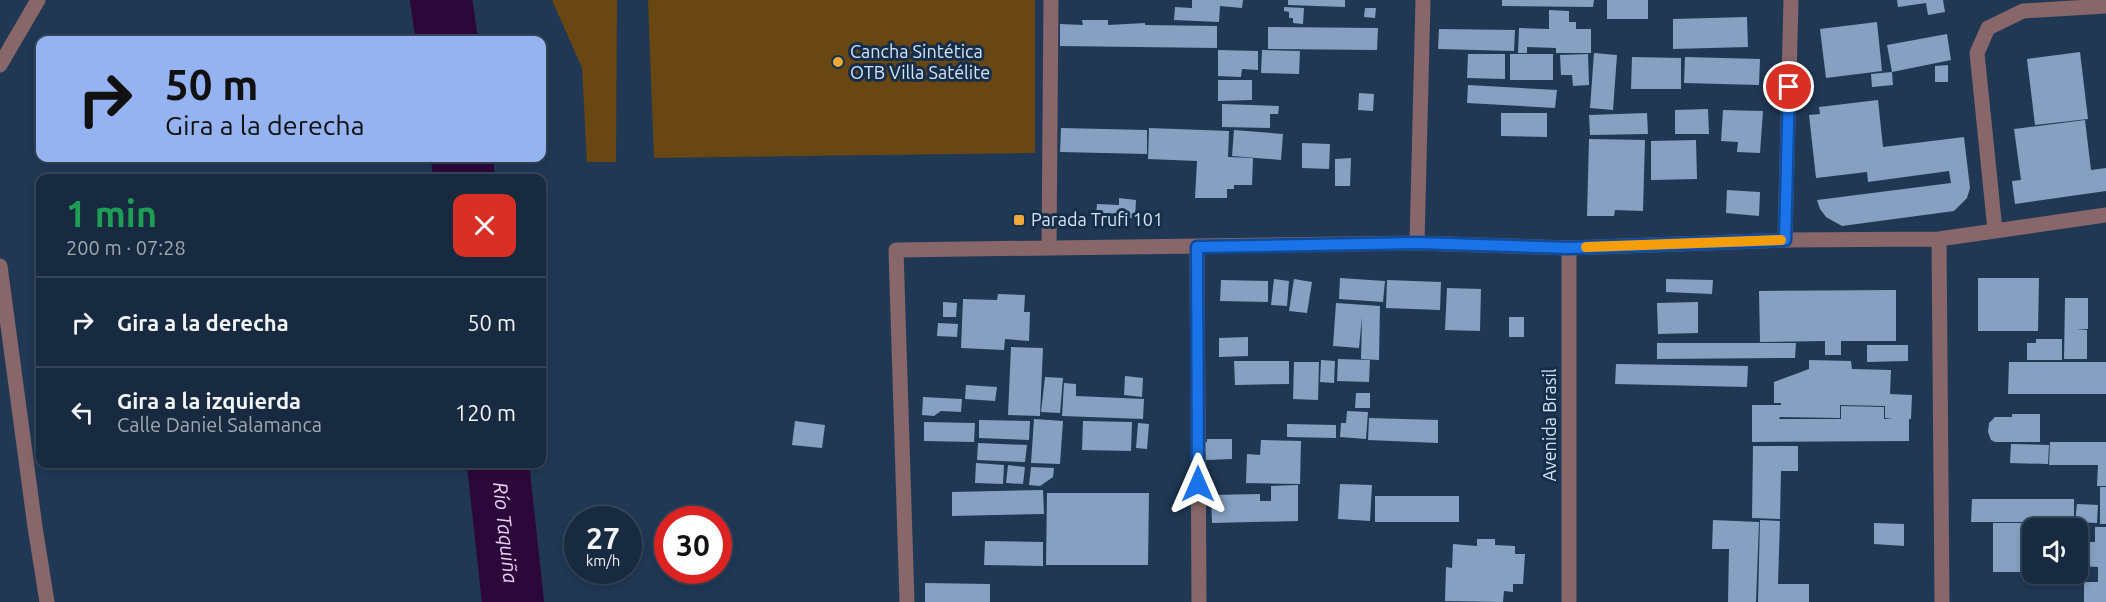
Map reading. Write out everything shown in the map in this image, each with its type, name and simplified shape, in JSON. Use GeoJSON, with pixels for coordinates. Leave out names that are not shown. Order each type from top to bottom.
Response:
{"type":"FeatureCollection","features":[{"type":"Feature","properties":{"kind":"street"},"geometry":{"type":"LineString","coordinates":[[0,65],[38,0]]}},
{"type":"Feature","properties":{"kind":"street"},"geometry":{"type":"LineString","coordinates":[[1048,247],[1051,0]]}},
{"type":"Feature","properties":{"kind":"street"},"geometry":{"type":"LineString","coordinates":[[1417,243],[1424,0]]}},
{"type":"Feature","properties":{"kind":"street"},"geometry":{"type":"LineString","coordinates":[[1785,240],[1791,0]]}},
{"type":"Feature","properties":{"kind":"street"},"geometry":{"type":"LineString","coordinates":[[1995,230],[1977,52],[1988,28],[2023,10],[2106,6]]}},
{"type":"Feature","properties":{"kind":"street"},"geometry":{"type":"LineString","coordinates":[[907,602],[896,250],[1417,243],[1569,248],[1785,240],[1939,239],[2106,215]]}},
{"type":"Feature","properties":{"kind":"street"},"geometry":{"type":"LineString","coordinates":[[1939,239],[1942,602]]}},
{"type":"Feature","properties":{"kind":"street"},"geometry":{"type":"LineString","coordinates":[[1197,247],[1199,602]]}},
{"type":"Feature","properties":{"kind":"street","name":"Avenida Brasil"},"geometry":{"type":"LineString","coordinates":[[1569,248],[1569,602]]}},
{"type":"Feature","properties":{"kind":"street"},"geometry":{"type":"LineString","coordinates":[[0,266],[47,602]]}},
{"type":"Feature","properties":{"kind":"shaded area"},"geometry":{"type":"Polygon","coordinates":[[[552,0],[617,0],[616,162],[587,162],[582,68],[552,0]]]}},
{"type":"Feature","properties":{"kind":"shaded area","name":"Cancha Sintética OTB Villa Satélite"},"geometry":{"type":"Polygon","coordinates":[[[648,0],[1035,0],[1035,153],[654,158],[648,0]]]}},
{"type":"Feature","properties":{"kind":"building"},"geometry":{"type":"Polygon","coordinates":[[[1192,0],[1243,0],[1242,8],[1220,6],[1219,22],[1174,20],[1175,7],[1192,8],[1192,0]]]}},
{"type":"Feature","properties":{"kind":"building"},"geometry":{"type":"Polygon","coordinates":[[[1288,0],[1345,0],[1345,7],[1288,5],[1288,0]]]}},
{"type":"Feature","properties":{"kind":"building"},"geometry":{"type":"Polygon","coordinates":[[[1502,0],[1594,0],[1593,7],[1502,6],[1502,0]]]}},
{"type":"Feature","properties":{"kind":"building"},"geometry":{"type":"Polygon","coordinates":[[[1607,0],[1648,0],[1648,19],[1607,19],[1607,0]]]}},
{"type":"Feature","properties":{"kind":"building"},"geometry":{"type":"Polygon","coordinates":[[[1897,0],[1943,0],[1945,12],[1928,15],[1926,3],[1898,7],[1897,0]]]}},
{"type":"Feature","properties":{"kind":"building"},"geometry":{"type":"Polygon","coordinates":[[[1284,7],[1304,8],[1303,24],[1293,23],[1293,18],[1289,18],[1289,12],[1284,11],[1284,7]]]}},
{"type":"Feature","properties":{"kind":"building"},"geometry":{"type":"Polygon","coordinates":[[[1365,8],[1376,8],[1375,18],[1364,17],[1365,8]]]}},
{"type":"Feature","properties":{"kind":"building"},"geometry":{"type":"Polygon","coordinates":[[[1549,10],[1569,11],[1569,22],[1576,22],[1576,29],[1591,29],[1591,53],[1556,53],[1556,48],[1527,47],[1527,53],[1518,53],[1519,28],[1549,29],[1549,10]]]}},
{"type":"Feature","properties":{"kind":"building"},"geometry":{"type":"Polygon","coordinates":[[[1747,17],[1748,47],[1673,49],[1673,19],[1747,17]]]}},
{"type":"Feature","properties":{"kind":"building"},"geometry":{"type":"Polygon","coordinates":[[[1082,20],[1108,20],[1108,25],[1145,23],[1145,25],[1217,26],[1217,48],[1060,46],[1060,24],[1083,25],[1082,20]]]}},
{"type":"Feature","properties":{"kind":"building"},"geometry":{"type":"Polygon","coordinates":[[[1877,22],[1882,71],[1826,78],[1820,29],[1877,22]]]}},
{"type":"Feature","properties":{"kind":"building"},"geometry":{"type":"Polygon","coordinates":[[[1268,27],[1378,28],[1377,50],[1268,49],[1268,27]]]}},
{"type":"Feature","properties":{"kind":"building"},"geometry":{"type":"Polygon","coordinates":[[[1439,29],[1515,30],[1514,51],[1438,49],[1439,29]]]}},
{"type":"Feature","properties":{"kind":"building"},"geometry":{"type":"Polygon","coordinates":[[[1947,34],[1951,60],[1892,72],[1887,45],[1947,34]]]}},
{"type":"Feature","properties":{"kind":"building"},"geometry":{"type":"Polygon","coordinates":[[[1218,50],[1258,51],[1258,70],[1242,69],[1241,77],[1218,76],[1218,50]]]}},
{"type":"Feature","properties":{"kind":"building"},"geometry":{"type":"Polygon","coordinates":[[[1262,50],[1300,51],[1299,74],[1261,73],[1262,50]]]}},
{"type":"Feature","properties":{"kind":"building"},"geometry":{"type":"Polygon","coordinates":[[[2080,52],[2088,119],[2035,125],[2027,59],[2080,52]]]}},
{"type":"Feature","properties":{"kind":"building"},"geometry":{"type":"Polygon","coordinates":[[[1594,53],[1617,55],[1613,110],[1590,108],[1594,53]]]}},
{"type":"Feature","properties":{"kind":"building"},"geometry":{"type":"Polygon","coordinates":[[[1468,54],[1505,54],[1505,79],[1467,78],[1468,54]]]}},
{"type":"Feature","properties":{"kind":"building"},"geometry":{"type":"Polygon","coordinates":[[[1510,54],[1553,54],[1553,80],[1510,80],[1510,54]]]}},
{"type":"Feature","properties":{"kind":"building"},"geometry":{"type":"Polygon","coordinates":[[[1588,54],[1589,85],[1573,86],[1572,75],[1561,75],[1560,55],[1588,54]]]}},
{"type":"Feature","properties":{"kind":"building"},"geometry":{"type":"Polygon","coordinates":[[[1632,57],[1681,58],[1681,89],[1631,89],[1632,57]]]}},
{"type":"Feature","properties":{"kind":"building"},"geometry":{"type":"Polygon","coordinates":[[[1685,57],[1760,59],[1759,85],[1684,83],[1685,57]]]}},
{"type":"Feature","properties":{"kind":"building"},"geometry":{"type":"Polygon","coordinates":[[[1948,65],[1948,82],[1935,82],[1935,66],[1948,65]]]}},
{"type":"Feature","properties":{"kind":"building"},"geometry":{"type":"Polygon","coordinates":[[[1892,72],[1893,85],[1872,87],[1871,74],[1892,72]]]}},
{"type":"Feature","properties":{"kind":"building"},"geometry":{"type":"Polygon","coordinates":[[[1218,80],[1252,80],[1252,100],[1218,101],[1218,80]]]}},
{"type":"Feature","properties":{"kind":"building"},"geometry":{"type":"Polygon","coordinates":[[[1468,85],[1557,90],[1555,108],[1467,103],[1468,85]]]}},
{"type":"Feature","properties":{"kind":"building"},"geometry":{"type":"Polygon","coordinates":[[[1359,93],[1374,94],[1373,111],[1358,110],[1359,93]]]}},
{"type":"Feature","properties":{"kind":"building"},"geometry":{"type":"Polygon","coordinates":[[[1878,100],[1883,147],[1964,137],[1970,188],[1967,198],[1954,211],[1842,226],[1826,217],[1820,209],[1817,200],[1951,183],[1949,171],[1868,182],[1867,172],[1816,178],[1809,115],[1820,114],[1819,107],[1878,100]]]}},
{"type":"Feature","properties":{"kind":"building"},"geometry":{"type":"Polygon","coordinates":[[[1222,104],[1279,106],[1278,114],[1270,114],[1270,128],[1222,127],[1222,104]]]}},
{"type":"Feature","properties":{"kind":"building"},"geometry":{"type":"Polygon","coordinates":[[[1708,109],[1709,134],[1675,134],[1675,110],[1708,109]]]}},
{"type":"Feature","properties":{"kind":"building"},"geometry":{"type":"Polygon","coordinates":[[[1723,110],[1763,111],[1760,153],[1737,152],[1738,142],[1721,141],[1723,110]]]}},
{"type":"Feature","properties":{"kind":"building"},"geometry":{"type":"Polygon","coordinates":[[[1501,113],[1547,113],[1547,137],[1501,136],[1501,113]]]}},
{"type":"Feature","properties":{"kind":"building"},"geometry":{"type":"Polygon","coordinates":[[[1647,113],[1648,134],[1590,135],[1589,115],[1647,113]]]}},
{"type":"Feature","properties":{"kind":"building"},"geometry":{"type":"Polygon","coordinates":[[[2085,120],[2091,170],[2106,168],[2106,191],[2015,204],[2012,181],[2021,180],[2014,129],[2085,120]]]}},
{"type":"Feature","properties":{"kind":"building"},"geometry":{"type":"Polygon","coordinates":[[[1061,128],[1147,130],[1147,154],[1060,152],[1061,128]]]}},
{"type":"Feature","properties":{"kind":"building"},"geometry":{"type":"Polygon","coordinates":[[[1149,128],[1229,131],[1228,157],[1253,158],[1252,185],[1234,185],[1234,189],[1227,189],[1227,198],[1195,198],[1197,161],[1148,159],[1149,128]]]}},
{"type":"Feature","properties":{"kind":"building"},"geometry":{"type":"Polygon","coordinates":[[[1234,130],[1283,134],[1281,160],[1232,156],[1234,130]]]}},
{"type":"Feature","properties":{"kind":"building"},"geometry":{"type":"Polygon","coordinates":[[[1589,139],[1645,140],[1643,211],[1615,210],[1614,216],[1587,216],[1589,139]]]}},
{"type":"Feature","properties":{"kind":"building"},"geometry":{"type":"Polygon","coordinates":[[[1696,140],[1697,179],[1651,180],[1651,141],[1696,140]]]}},
{"type":"Feature","properties":{"kind":"building"},"geometry":{"type":"Polygon","coordinates":[[[1302,143],[1330,144],[1329,169],[1302,168],[1302,143]]]}},
{"type":"Feature","properties":{"kind":"building"},"geometry":{"type":"Polygon","coordinates":[[[1351,158],[1350,186],[1335,186],[1335,159],[1351,158]]]}},
{"type":"Feature","properties":{"kind":"building"},"geometry":{"type":"Polygon","coordinates":[[[1727,190],[1760,192],[1759,216],[1726,213],[1727,190]]]}},
{"type":"Feature","properties":{"kind":"building"},"geometry":{"type":"Polygon","coordinates":[[[1119,198],[1136,200],[1135,218],[1096,215],[1097,204],[1119,205],[1119,198]]]}},
{"type":"Feature","properties":{"kind":"building"},"geometry":{"type":"Polygon","coordinates":[[[1340,278],[1385,281],[1383,302],[1339,299],[1340,278]]]}},
{"type":"Feature","properties":{"kind":"building"},"geometry":{"type":"Polygon","coordinates":[[[1978,278],[2039,278],[2038,331],[1978,331],[1978,278]]]}},
{"type":"Feature","properties":{"kind":"building"},"geometry":{"type":"Polygon","coordinates":[[[1274,279],[1289,281],[1287,306],[1271,305],[1274,279]]]}},
{"type":"Feature","properties":{"kind":"building"},"geometry":{"type":"Polygon","coordinates":[[[1294,279],[1312,282],[1307,313],[1289,311],[1294,279]]]}},
{"type":"Feature","properties":{"kind":"building"},"geometry":{"type":"Polygon","coordinates":[[[1666,279],[1713,280],[1712,294],[1666,292],[1666,279]]]}},
{"type":"Feature","properties":{"kind":"building"},"geometry":{"type":"Polygon","coordinates":[[[1221,280],[1268,281],[1268,302],[1220,301],[1221,280]]]}},
{"type":"Feature","properties":{"kind":"building"},"geometry":{"type":"Polygon","coordinates":[[[1387,280],[1441,282],[1440,310],[1386,308],[1387,280]]]}},
{"type":"Feature","properties":{"kind":"building"},"geometry":{"type":"Polygon","coordinates":[[[1447,288],[1481,289],[1480,331],[1445,330],[1447,288]]]}},
{"type":"Feature","properties":{"kind":"building"},"geometry":{"type":"Polygon","coordinates":[[[1896,290],[1896,341],[1841,341],[1841,355],[1825,355],[1825,341],[1760,342],[1759,291],[1896,290]]]}},
{"type":"Feature","properties":{"kind":"building"},"geometry":{"type":"Polygon","coordinates":[[[998,294],[1025,295],[1024,312],[1030,312],[1029,341],[1005,339],[1004,350],[961,348],[963,299],[997,300],[998,294]]]}},
{"type":"Feature","properties":{"kind":"building"},"geometry":{"type":"Polygon","coordinates":[[[2065,298],[2088,298],[2088,329],[2076,329],[2087,330],[2087,359],[2064,359],[2065,298]]]}},
{"type":"Feature","properties":{"kind":"building"},"geometry":{"type":"Polygon","coordinates":[[[943,302],[957,303],[956,317],[943,317],[943,302]]]}},
{"type":"Feature","properties":{"kind":"building"},"geometry":{"type":"Polygon","coordinates":[[[1698,302],[1698,333],[1658,334],[1657,303],[1698,302]]]}},
{"type":"Feature","properties":{"kind":"building"},"geometry":{"type":"Polygon","coordinates":[[[1336,303],[1380,306],[1379,360],[1361,359],[1362,317],[1359,348],[1333,346],[1336,303]]]}},
{"type":"Feature","properties":{"kind":"building"},"geometry":{"type":"Polygon","coordinates":[[[1509,317],[1524,317],[1524,337],[1509,337],[1509,317]]]}},
{"type":"Feature","properties":{"kind":"building"},"geometry":{"type":"Polygon","coordinates":[[[938,323],[958,324],[957,337],[937,336],[938,323]]]}},
{"type":"Feature","properties":{"kind":"building"},"geometry":{"type":"Polygon","coordinates":[[[1248,337],[1248,356],[1219,357],[1219,338],[1248,337]]]}},
{"type":"Feature","properties":{"kind":"building"},"geometry":{"type":"Polygon","coordinates":[[[2036,339],[2062,339],[2062,360],[2027,360],[2027,343],[2036,343],[2036,339]]]}},
{"type":"Feature","properties":{"kind":"building"},"geometry":{"type":"Polygon","coordinates":[[[1657,343],[1796,343],[1795,358],[1657,359],[1657,343]]]}},
{"type":"Feature","properties":{"kind":"building"},"geometry":{"type":"Polygon","coordinates":[[[1867,345],[1908,345],[1908,361],[1867,362],[1867,345]]]}},
{"type":"Feature","properties":{"kind":"building"},"geometry":{"type":"Polygon","coordinates":[[[1011,347],[1043,348],[1040,416],[1008,415],[1011,347]]]}},
{"type":"Feature","properties":{"kind":"building"},"geometry":{"type":"Polygon","coordinates":[[[1338,359],[1370,360],[1369,382],[1337,381],[1338,359]]]}},
{"type":"Feature","properties":{"kind":"building"},"geometry":{"type":"Polygon","coordinates":[[[1321,360],[1335,361],[1334,383],[1320,382],[1321,360]]]}},
{"type":"Feature","properties":{"kind":"building"},"geometry":{"type":"Polygon","coordinates":[[[1809,360],[1851,361],[1852,369],[1891,370],[1890,394],[1912,395],[1909,441],[1752,442],[1752,405],[1781,405],[1781,403],[1774,403],[1774,382],[1809,369],[1809,360]],[[1840,405],[1840,418],[1780,417],[1779,419],[1841,419],[1841,406],[1884,407],[1884,419],[1893,419],[1885,418],[1885,406],[1840,405]]]}},
{"type":"Feature","properties":{"kind":"building"},"geometry":{"type":"Polygon","coordinates":[[[1234,361],[1289,361],[1289,384],[1235,385],[1234,361]]]}},
{"type":"Feature","properties":{"kind":"building"},"geometry":{"type":"Polygon","coordinates":[[[1294,362],[1319,362],[1318,400],[1293,399],[1294,362]]]}},
{"type":"Feature","properties":{"kind":"building"},"geometry":{"type":"Polygon","coordinates":[[[2009,362],[2106,362],[2106,394],[2008,394],[2009,362]]]}},
{"type":"Feature","properties":{"kind":"building"},"geometry":{"type":"Polygon","coordinates":[[[1616,364],[1748,366],[1747,387],[1615,384],[1616,364]]]}},
{"type":"Feature","properties":{"kind":"building"},"geometry":{"type":"Polygon","coordinates":[[[1125,376],[1143,378],[1142,397],[1124,395],[1125,376]]]}},
{"type":"Feature","properties":{"kind":"building"},"geometry":{"type":"Polygon","coordinates":[[[1045,377],[1063,378],[1060,413],[1041,412],[1045,377]]]}},
{"type":"Feature","properties":{"kind":"building"},"geometry":{"type":"Polygon","coordinates":[[[1064,383],[1076,384],[1076,396],[1144,399],[1143,419],[1062,416],[1064,383]]]}},
{"type":"Feature","properties":{"kind":"building"},"geometry":{"type":"Polygon","coordinates":[[[966,385],[997,387],[995,401],[965,399],[966,385]]]}},
{"type":"Feature","properties":{"kind":"building"},"geometry":{"type":"Polygon","coordinates":[[[1356,393],[1370,393],[1370,408],[1355,408],[1356,393]]]}},
{"type":"Feature","properties":{"kind":"building"},"geometry":{"type":"Polygon","coordinates":[[[923,397],[962,399],[961,412],[941,411],[934,416],[922,415],[923,397]]]}},
{"type":"Feature","properties":{"kind":"building"},"geometry":{"type":"Polygon","coordinates":[[[1347,411],[1368,412],[1366,439],[1340,437],[1341,423],[1346,423],[1347,411]]]}},
{"type":"Feature","properties":{"kind":"building"},"geometry":{"type":"Polygon","coordinates":[[[2012,414],[2040,414],[2040,442],[1995,442],[1991,440],[1988,432],[1989,423],[1995,417],[2012,417],[2012,414]]]}},
{"type":"Feature","properties":{"kind":"building"},"geometry":{"type":"Polygon","coordinates":[[[1369,418],[1438,420],[1438,443],[1368,440],[1369,418]]]}},
{"type":"Feature","properties":{"kind":"building"},"geometry":{"type":"Polygon","coordinates":[[[1034,419],[1063,421],[1060,464],[1031,463],[1034,419]]]}},
{"type":"Feature","properties":{"kind":"building"},"geometry":{"type":"Polygon","coordinates":[[[979,420],[1030,421],[1029,440],[979,438],[979,420]]]}},
{"type":"Feature","properties":{"kind":"building"},"geometry":{"type":"Polygon","coordinates":[[[795,421],[825,425],[822,448],[792,445],[795,421]]]}},
{"type":"Feature","properties":{"kind":"building"},"geometry":{"type":"Polygon","coordinates":[[[1083,421],[1132,422],[1131,451],[1082,450],[1083,421]]]}},
{"type":"Feature","properties":{"kind":"building"},"geometry":{"type":"Polygon","coordinates":[[[924,422],[975,423],[974,442],[924,441],[924,422]]]}},
{"type":"Feature","properties":{"kind":"building"},"geometry":{"type":"Polygon","coordinates":[[[1138,423],[1149,424],[1147,449],[1136,448],[1138,423]]]}},
{"type":"Feature","properties":{"kind":"building"},"geometry":{"type":"Polygon","coordinates":[[[1287,424],[1336,425],[1336,438],[1287,437],[1287,424]]]}},
{"type":"Feature","properties":{"kind":"building"},"geometry":{"type":"Polygon","coordinates":[[[1207,439],[1232,439],[1232,459],[1206,460],[1206,454],[1199,454],[1199,443],[1207,442],[1207,439]]]}},
{"type":"Feature","properties":{"kind":"building"},"geometry":{"type":"Polygon","coordinates":[[[1261,440],[1301,441],[1300,484],[1246,483],[1247,454],[1260,455],[1261,440]]]}},
{"type":"Feature","properties":{"kind":"building"},"geometry":{"type":"Polygon","coordinates":[[[2050,442],[2106,442],[2106,486],[2097,486],[2098,465],[2049,465],[2050,442]]]}},
{"type":"Feature","properties":{"kind":"building"},"geometry":{"type":"Polygon","coordinates":[[[978,443],[1027,445],[1025,462],[977,460],[978,443]]]}},
{"type":"Feature","properties":{"kind":"building"},"geometry":{"type":"Polygon","coordinates":[[[2011,444],[2049,445],[2048,464],[2010,463],[2011,444]]]}},
{"type":"Feature","properties":{"kind":"building"},"geometry":{"type":"Polygon","coordinates":[[[1753,446],[1798,446],[1798,471],[1781,471],[1780,519],[1752,518],[1753,446]]]}},
{"type":"Feature","properties":{"kind":"building"},"geometry":{"type":"Polygon","coordinates":[[[976,463],[1004,465],[1003,484],[975,483],[976,463]]]}},
{"type":"Feature","properties":{"kind":"building"},"geometry":{"type":"Polygon","coordinates":[[[1008,465],[1025,467],[1023,484],[1006,483],[1008,465]]]}},
{"type":"Feature","properties":{"kind":"building"},"geometry":{"type":"Polygon","coordinates":[[[1031,467],[1054,468],[1053,477],[1040,486],[1029,485],[1031,467]]]}},
{"type":"Feature","properties":{"kind":"building"},"geometry":{"type":"Polygon","coordinates":[[[1340,484],[1372,485],[1370,521],[1338,519],[1340,484]]]}},
{"type":"Feature","properties":{"kind":"building"},"geometry":{"type":"Polygon","coordinates":[[[1298,485],[1298,521],[1212,523],[1211,495],[1260,494],[1260,501],[1271,501],[1271,486],[1298,485]]]}},
{"type":"Feature","properties":{"kind":"building"},"geometry":{"type":"Polygon","coordinates":[[[2100,487],[2106,487],[2106,524],[2100,524],[2100,487]]]}},
{"type":"Feature","properties":{"kind":"building"},"geometry":{"type":"Polygon","coordinates":[[[1043,490],[1044,514],[952,516],[952,492],[1043,490]]]}},
{"type":"Feature","properties":{"kind":"building"},"geometry":{"type":"Polygon","coordinates":[[[1047,493],[1149,493],[1148,565],[1046,565],[1047,493]]]}},
{"type":"Feature","properties":{"kind":"building"},"geometry":{"type":"Polygon","coordinates":[[[1375,496],[1459,496],[1459,522],[1375,522],[1375,496]]]}},
{"type":"Feature","properties":{"kind":"building"},"geometry":{"type":"Polygon","coordinates":[[[1972,499],[2074,499],[2074,518],[2022,518],[2022,522],[1971,522],[1972,499]]]}},
{"type":"Feature","properties":{"kind":"building"},"geometry":{"type":"Polygon","coordinates":[[[2077,504],[2098,505],[2097,523],[2088,523],[2088,518],[2075,518],[2077,504]]]}},
{"type":"Feature","properties":{"kind":"building"},"geometry":{"type":"Polygon","coordinates":[[[1713,520],[1759,522],[1756,602],[1728,602],[1729,549],[1712,549],[1713,520]]]}},
{"type":"Feature","properties":{"kind":"building"},"geometry":{"type":"Polygon","coordinates":[[[1760,520],[1780,521],[1778,584],[1809,584],[1809,602],[1758,602],[1760,520]]]}},
{"type":"Feature","properties":{"kind":"building"},"geometry":{"type":"Polygon","coordinates":[[[1874,523],[1904,524],[1904,546],[1874,544],[1874,523]]]}},
{"type":"Feature","properties":{"kind":"building"},"geometry":{"type":"Polygon","coordinates":[[[1993,523],[2022,523],[2022,572],[1993,572],[1993,523]]]}},
{"type":"Feature","properties":{"kind":"building"},"geometry":{"type":"Polygon","coordinates":[[[2095,527],[2106,527],[2106,602],[2084,602],[2084,584],[2098,582],[2098,567],[2088,566],[2088,542],[2095,542],[2095,527]]]}},
{"type":"Feature","properties":{"kind":"building"},"geometry":{"type":"Polygon","coordinates":[[[1477,539],[1495,539],[1495,545],[1515,546],[1515,554],[1525,554],[1523,584],[1513,584],[1513,592],[1504,591],[1503,602],[1445,601],[1446,567],[1452,568],[1453,544],[1477,546],[1477,539]]]}},
{"type":"Feature","properties":{"kind":"building"},"geometry":{"type":"Polygon","coordinates":[[[985,541],[1043,542],[1043,566],[984,565],[985,541]]]}},
{"type":"Feature","properties":{"kind":"building"},"geometry":{"type":"Polygon","coordinates":[[[925,583],[990,584],[990,602],[925,602],[925,583]]]}},
{"type":"Feature","properties":{"kind":"waterway","name":"Río Taquiña"},"geometry":{"type":"LineString","coordinates":[[441,0],[446,36]]}},
{"type":"Feature","properties":{"kind":"waterway","name":"Río Taquiña"},"geometry":{"type":"LineString","coordinates":[[462,162],[464,174]]}},
{"type":"Feature","properties":{"kind":"waterway","name":"Río Taquiña"},"geometry":{"type":"LineString","coordinates":[[498,468],[513,602]]}},
{"type":"Feature","properties":{"kind":"slow traffic"},"geometry":{"type":"LineString","coordinates":[[1586,247],[1781,240]]}},
{"type":"Feature","properties":{"kind":"place","name":"Cancha Sintética OTB Villa Satélite"},"geometry":{"type":"Point","coordinates":[838,62]}},
{"type":"Feature","properties":{"kind":"place","name":"Parada Trufi 101"},"geometry":{"type":"Point","coordinates":[1019,220]}},
{"type":"Feature","properties":{"kind":"route"},"geometry":{"type":"LineString","coordinates":[[1198,484],[1197,247],[1417,243],[1569,248],[1785,240],[1789,87]]}}]}
